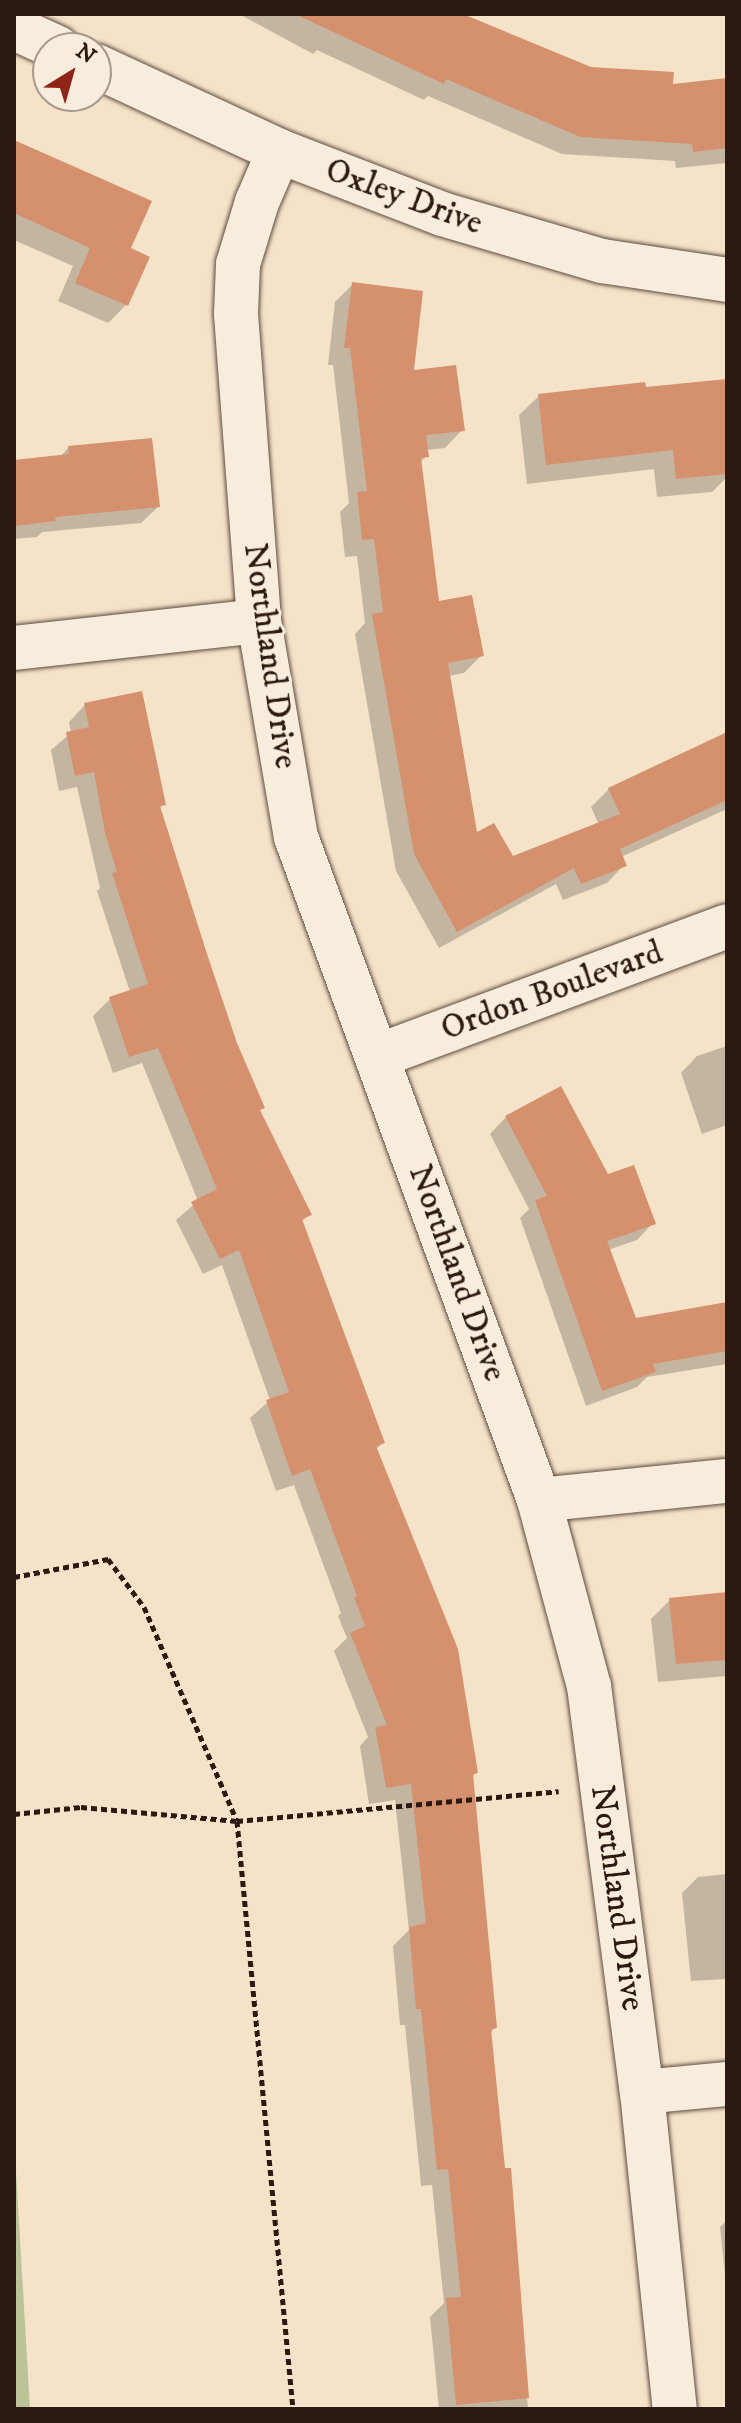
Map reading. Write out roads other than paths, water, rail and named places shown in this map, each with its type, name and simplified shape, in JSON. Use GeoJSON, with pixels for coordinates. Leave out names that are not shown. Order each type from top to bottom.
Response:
{"type":"FeatureCollection","features":[{"type":"Feature","properties":{"kind":"street","name":"Oxley Drive"},"geometry":{"type":"LineString","coordinates":[[112,73],[279,151],[442,214],[602,261],[727,280]]}},
{"type":"Feature","properties":{"kind":"street","name":"Northland Drive"},"geometry":{"type":"LineString","coordinates":[[279,151],[257,202],[238,264],[236,314],[259,621],[296,837],[539,1500],[589,1686],[642,2092],[675,2409]]}},
{"type":"Feature","properties":{"kind":"street"},"geometry":{"type":"LineString","coordinates":[[14,648],[259,621]]}},
{"type":"Feature","properties":{"kind":"street","name":"Ordon Boulevard"},"geometry":{"type":"LineString","coordinates":[[378,1056],[727,926]]}},
{"type":"Feature","properties":{"kind":"street"},"geometry":{"type":"LineString","coordinates":[[539,1500],[727,1481]]}},
{"type":"Feature","properties":{"kind":"street"},"geometry":{"type":"LineString","coordinates":[[642,2092],[727,2084]]}}]}
